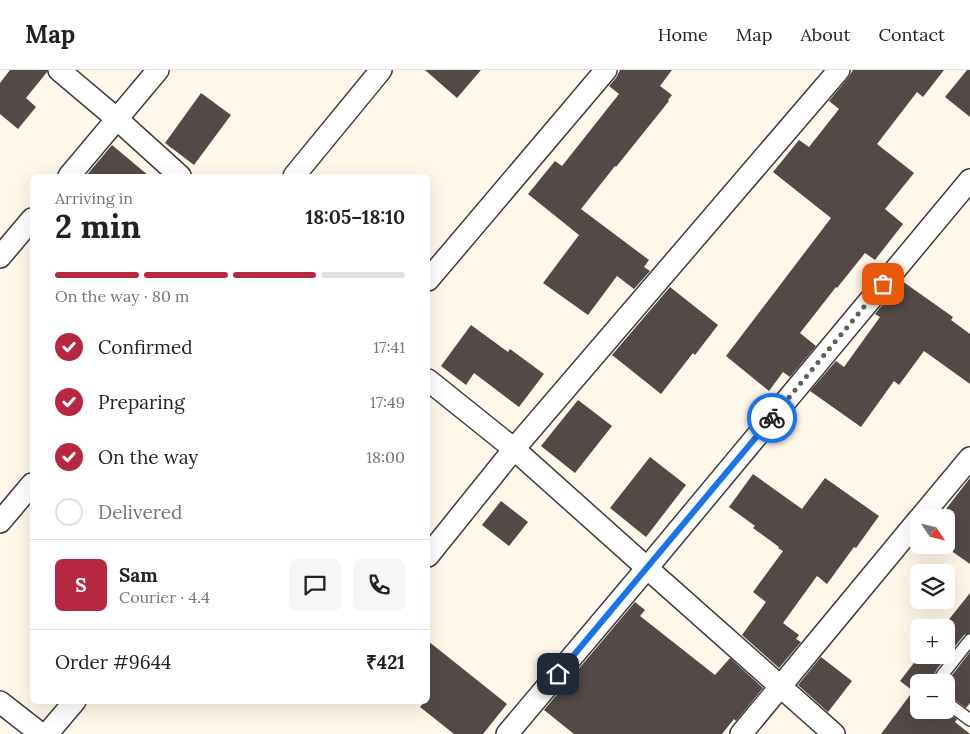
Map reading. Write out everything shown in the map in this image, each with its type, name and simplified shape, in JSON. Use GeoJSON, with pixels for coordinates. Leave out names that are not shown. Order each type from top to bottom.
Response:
{"type":"FeatureCollection","features":[{"type":"Feature","properties":{"kind":"street"},"geometry":{"type":"LineString","coordinates":[[59,70],[178,174]]}},
{"type":"Feature","properties":{"kind":"street"},"geometry":{"type":"LineString","coordinates":[[70,174],[158,70]]}},
{"type":"Feature","properties":{"kind":"street"},"geometry":{"type":"LineString","coordinates":[[296,174],[381,70]]}},
{"type":"Feature","properties":{"kind":"street"},"geometry":{"type":"LineString","coordinates":[[430,278],[606,70]]}},
{"type":"Feature","properties":{"kind":"street"},"geometry":{"type":"LineString","coordinates":[[430,553],[514,448],[839,70]]}},
{"type":"Feature","properties":{"kind":"street"},"geometry":{"type":"LineString","coordinates":[[507,734],[970,180]]}},
{"type":"Feature","properties":{"kind":"street"},"geometry":{"type":"LineString","coordinates":[[0,257],[30,221]]}},
{"type":"Feature","properties":{"kind":"street"},"geometry":{"type":"LineString","coordinates":[[430,382],[514,448],[834,734]]}},
{"type":"Feature","properties":{"kind":"street"},"geometry":{"type":"LineString","coordinates":[[928,509],[970,458]]}},
{"type":"Feature","properties":{"kind":"street"},"geometry":{"type":"LineString","coordinates":[[0,522],[30,486]]}},
{"type":"Feature","properties":{"kind":"street"},"geometry":{"type":"LineString","coordinates":[[741,734],[910,530]]}},
{"type":"Feature","properties":{"kind":"street"},"geometry":{"type":"LineString","coordinates":[[0,702],[41,734]]}},
{"type":"Feature","properties":{"kind":"street"},"geometry":{"type":"LineString","coordinates":[[47,734],[72,704]]}},
{"type":"Feature","properties":{"kind":"lane"},"geometry":{"type":"LineString","coordinates":[[942,674],[970,640]]}},
{"type":"Feature","properties":{"kind":"lane"},"geometry":{"type":"LineString","coordinates":[[955,709],[970,720]]}},
{"type":"Feature","properties":{"kind":"building"},"geometry":{"type":"Polygon","coordinates":[[[10,70],[47,70],[26,98],[36,107],[18,129],[0,114],[0,83],[10,70]]]}},
{"type":"Feature","properties":{"kind":"building"},"geometry":{"type":"Polygon","coordinates":[[[425,70],[481,70],[457,98],[425,70]]]}},
{"type":"Feature","properties":{"kind":"building"},"geometry":{"type":"Polygon","coordinates":[[[620,70],[672,70],[660,86],[672,95],[581,209],[649,260],[644,267],[650,271],[634,289],[617,276],[588,315],[543,283],[579,235],[528,194],[555,161],[562,166],[619,94],[609,86],[620,70]]]}},
{"type":"Feature","properties":{"kind":"building"},"geometry":{"type":"Polygon","coordinates":[[[853,70],[944,70],[923,97],[917,92],[877,144],[914,173],[885,209],[903,224],[875,260],[865,253],[836,287],[800,333],[816,346],[790,377],[783,372],[769,391],[726,356],[831,218],[773,172],[799,140],[809,147],[839,109],[829,101],[853,70]]]}},
{"type":"Feature","properties":{"kind":"building"},"geometry":{"type":"Polygon","coordinates":[[[967,70],[970,70],[970,117],[945,97],[967,70]]]}},
{"type":"Feature","properties":{"kind":"building"},"geometry":{"type":"Polygon","coordinates":[[[201,93],[231,115],[194,165],[165,143],[201,93]]]}},
{"type":"Feature","properties":{"kind":"building"},"geometry":{"type":"Polygon","coordinates":[[[112,145],[147,174],[88,174],[112,145]]]}},
{"type":"Feature","properties":{"kind":"building"},"geometry":{"type":"Polygon","coordinates":[[[902,281],[953,317],[951,320],[970,334],[970,384],[924,351],[899,385],[894,381],[861,427],[810,391],[836,361],[844,367],[880,317],[875,314],[902,281]]]}},
{"type":"Feature","properties":{"kind":"building"},"geometry":{"type":"Polygon","coordinates":[[[670,287],[718,325],[661,394],[612,355],[670,287]]]}},
{"type":"Feature","properties":{"kind":"building"},"geometry":{"type":"Polygon","coordinates":[[[471,325],[508,352],[510,349],[544,374],[519,407],[474,373],[466,385],[441,366],[471,325]]]}},
{"type":"Feature","properties":{"kind":"building"},"geometry":{"type":"Polygon","coordinates":[[[578,400],[612,426],[575,473],[541,446],[578,400]]]}},
{"type":"Feature","properties":{"kind":"building"},"geometry":{"type":"Polygon","coordinates":[[[650,457],[686,485],[646,537],[610,508],[650,457]]]}},
{"type":"Feature","properties":{"kind":"building"},"geometry":{"type":"Polygon","coordinates":[[[753,474],[802,509],[825,478],[879,516],[827,584],[817,576],[783,623],[799,635],[796,639],[801,642],[779,668],[742,635],[766,602],[753,592],[783,551],[753,528],[755,526],[729,507],[753,474]]]}},
{"type":"Feature","properties":{"kind":"building"},"geometry":{"type":"Polygon","coordinates":[[[970,478],[970,564],[955,553],[955,509],[946,509],[970,478]]]}},
{"type":"Feature","properties":{"kind":"building"},"geometry":{"type":"Polygon","coordinates":[[[501,501],[528,522],[509,546],[482,525],[501,501]]]}},
{"type":"Feature","properties":{"kind":"building"},"geometry":{"type":"Polygon","coordinates":[[[970,593],[970,633],[964,635],[955,646],[955,619],[949,619],[970,593]]]}},
{"type":"Feature","properties":{"kind":"building"},"geometry":{"type":"Polygon","coordinates":[[[635,602],[645,610],[640,616],[715,675],[730,658],[763,688],[736,721],[734,719],[722,734],[574,734],[544,710],[635,602]]]}},
{"type":"Feature","properties":{"kind":"building"},"geometry":{"type":"Polygon","coordinates":[[[430,643],[507,704],[483,734],[454,734],[420,707],[422,704],[430,704],[430,643]]]}},
{"type":"Feature","properties":{"kind":"building"},"geometry":{"type":"Polygon","coordinates":[[[970,652],[970,703],[966,708],[955,700],[955,674],[953,674],[970,652]]]}},
{"type":"Feature","properties":{"kind":"building"},"geometry":{"type":"Polygon","coordinates":[[[821,657],[852,681],[828,712],[798,685],[821,657]]]}},
{"type":"Feature","properties":{"kind":"building"},"geometry":{"type":"Polygon","coordinates":[[[913,664],[941,664],[934,674],[910,674],[910,689],[900,681],[913,664]]]}},
{"type":"Feature","properties":{"kind":"building"},"geometry":{"type":"Polygon","coordinates":[[[910,695],[910,719],[955,718],[957,719],[955,722],[970,734],[881,734],[910,695]]]}},
{"type":"Feature","properties":{"kind":"way so far"},"geometry":{"type":"LineString","coordinates":[[772,418],[883,284]]}},
{"type":"Feature","properties":{"kind":"route"},"geometry":{"type":"LineString","coordinates":[[558,674],[772,418]]}}]}
